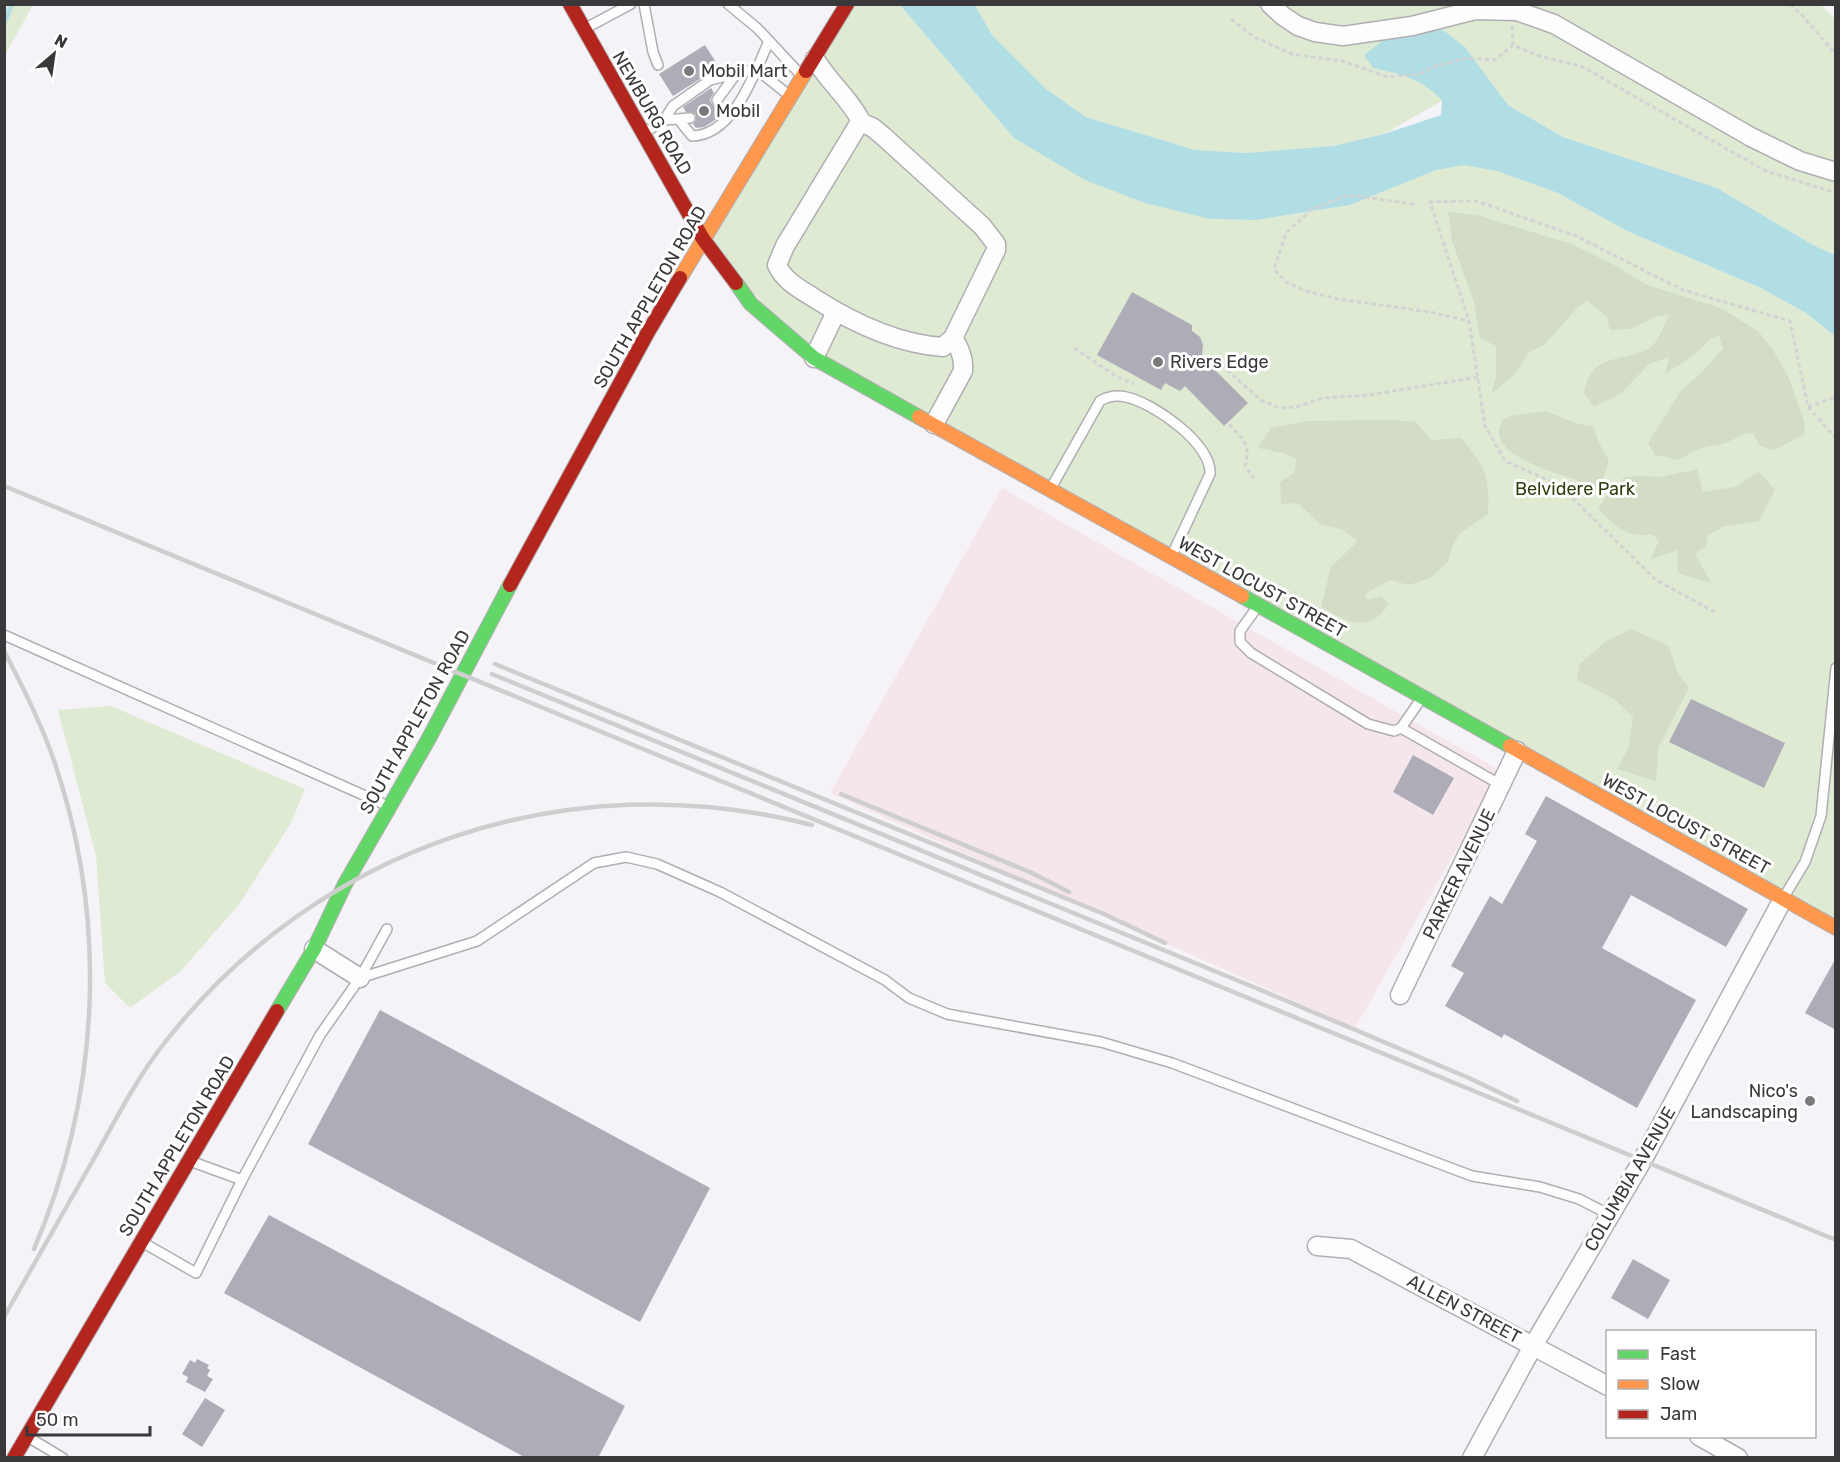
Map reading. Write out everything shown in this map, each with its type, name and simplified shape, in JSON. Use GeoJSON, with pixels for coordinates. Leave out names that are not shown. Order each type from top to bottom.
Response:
{"type":"FeatureCollection","features":[{"type":"Feature","properties":{"kind":"main road","name":"NEWBURG ROAD"},"geometry":{"type":"LineString","coordinates":[[570,4],[703,238]]}},
{"type":"Feature","properties":{"kind":"main road","name":"SOUTH APPLETON ROAD"},"geometry":{"type":"LineString","coordinates":[[14,1458],[314,949],[345,885],[428,740],[461,675],[648,332],[703,238],[847,5]]}},
{"type":"Feature","properties":{"kind":"main road","name":"WEST LOCUST STREET"},"geometry":{"type":"LineString","coordinates":[[703,238],[751,304],[814,358],[1836,928]]}},
{"type":"Feature","properties":{"kind":"street"},"geometry":{"type":"LineString","coordinates":[[1270,4],[1298,26],[1315,32],[1343,36],[1400,28],[1475,10],[1517,11],[1554,24],[1751,137],[1800,161],[1836,172]]}},
{"type":"Feature","properties":{"kind":"street"},"geometry":{"type":"LineString","coordinates":[[815,59],[826,77],[854,107],[862,123],[872,127],[883,136],[982,226],[996,244],[996,250],[953,338],[944,347],[926,346],[860,325],[786,279],[777,265],[778,258],[791,236],[857,127],[862,123]]}},
{"type":"Feature","properties":{"kind":"street"},"geometry":{"type":"LineString","coordinates":[[814,358],[836,312]]}},
{"type":"Feature","properties":{"kind":"street"},"geometry":{"type":"LineString","coordinates":[[934,424],[963,371],[961,350],[953,338]]}},
{"type":"Feature","properties":{"kind":"street","name":"PARKER AVENUE"},"geometry":{"type":"LineString","coordinates":[[1400,995],[1517,751]]}},
{"type":"Feature","properties":{"kind":"street","name":"COLUMBIA AVENUE"},"geometry":{"type":"LineString","coordinates":[[1472,1458],[1533,1346],[1642,1161],[1783,899]]}},
{"type":"Feature","properties":{"kind":"street"},"geometry":{"type":"LineString","coordinates":[[314,949],[360,978]]}},
{"type":"Feature","properties":{"kind":"street","name":"ALLEN STREET"},"geometry":{"type":"LineString","coordinates":[[1317,1246],[1351,1249],[1606,1385]]}},
{"type":"Feature","properties":{"kind":"street"},"geometry":{"type":"LineString","coordinates":[[1702,1438],[1738,1458]]}},
{"type":"Feature","properties":{"kind":"lane"},"geometry":{"type":"LineString","coordinates":[[584,29],[631,4]]}},
{"type":"Feature","properties":{"kind":"lane"},"geometry":{"type":"LineString","coordinates":[[644,4],[653,52],[658,65]]}},
{"type":"Feature","properties":{"kind":"lane"},"geometry":{"type":"LineString","coordinates":[[728,4],[757,28],[804,77]]}},
{"type":"Feature","properties":{"kind":"lane"},"geometry":{"type":"LineString","coordinates":[[679,120],[692,136],[704,136],[731,117],[769,41]]}},
{"type":"Feature","properties":{"kind":"lane"},"geometry":{"type":"LineString","coordinates":[[644,133],[664,120],[673,106],[710,80],[756,69]]}},
{"type":"Feature","properties":{"kind":"lane"},"geometry":{"type":"LineString","coordinates":[[756,69],[791,97]]}},
{"type":"Feature","properties":{"kind":"lane"},"geometry":{"type":"LineString","coordinates":[[717,100],[736,74]]}},
{"type":"Feature","properties":{"kind":"lane"},"geometry":{"type":"LineString","coordinates":[[664,120],[690,118]]}},
{"type":"Feature","properties":{"kind":"lane"},"geometry":{"type":"LineString","coordinates":[[1050,489],[1100,401],[1105,398],[1126,396],[1140,402],[1177,424],[1196,441],[1211,465],[1210,474],[1171,557]]}},
{"type":"Feature","properties":{"kind":"lane"},"geometry":{"type":"LineString","coordinates":[[1258,606],[1240,631],[1240,642],[1251,653],[1368,724],[1394,730],[1401,728],[1422,698]]}},
{"type":"Feature","properties":{"kind":"lane"},"geometry":{"type":"LineString","coordinates":[[4,635],[390,807]]}},
{"type":"Feature","properties":{"kind":"lane"},"geometry":{"type":"LineString","coordinates":[[1783,899],[1805,862],[1821,816],[1836,668]]}},
{"type":"Feature","properties":{"kind":"lane"},"geometry":{"type":"LineString","coordinates":[[1401,728],[1501,785]]}},
{"type":"Feature","properties":{"kind":"lane"},"geometry":{"type":"LineString","coordinates":[[360,978],[477,941],[594,863],[626,857],[657,864],[720,892],[885,980],[909,998],[947,1014],[1101,1042],[1172,1063],[1472,1176],[1540,1187],[1579,1198],[1610,1215]]}},
{"type":"Feature","properties":{"kind":"lane"},"geometry":{"type":"LineString","coordinates":[[141,1242],[196,1273],[242,1180],[320,1035],[360,978],[387,929]]}},
{"type":"Feature","properties":{"kind":"lane"},"geometry":{"type":"LineString","coordinates":[[189,1161],[242,1180]]}},
{"type":"Feature","properties":{"kind":"lane"},"geometry":{"type":"LineString","coordinates":[[26,1436],[63,1458]]}},
{"type":"Feature","properties":{"kind":"path"},"geometry":{"type":"LineString","coordinates":[[1790,4],[1836,55]]}},
{"type":"Feature","properties":{"kind":"path"},"geometry":{"type":"LineString","coordinates":[[1513,45],[1512,24],[1517,11]]}},
{"type":"Feature","properties":{"kind":"path"},"geometry":{"type":"LineString","coordinates":[[1231,19],[1254,37],[1292,54],[1342,61],[1388,77],[1420,74],[1435,66],[1468,58],[1495,60],[1513,45]]}},
{"type":"Feature","properties":{"kind":"path"},"geometry":{"type":"LineString","coordinates":[[1513,45],[1539,56],[1581,66],[1767,171],[1836,193]]}},
{"type":"Feature","properties":{"kind":"path"},"geometry":{"type":"LineString","coordinates":[[1414,204],[1348,195],[1311,210],[1286,233],[1274,269],[1286,282],[1306,291],[1338,299],[1413,309],[1469,321]]}},
{"type":"Feature","properties":{"kind":"path"},"geometry":{"type":"LineString","coordinates":[[1715,612],[1656,580],[1560,485],[1505,461],[1485,426],[1469,321],[1430,202],[1476,201],[1576,236],[1683,290],[1790,321],[1808,407],[1836,438]]}},
{"type":"Feature","properties":{"kind":"path"},"geometry":{"type":"LineString","coordinates":[[1074,348],[1116,376],[1134,384]]}},
{"type":"Feature","properties":{"kind":"path"},"geometry":{"type":"LineString","coordinates":[[1210,356],[1261,400],[1280,408],[1296,407],[1323,398],[1369,395],[1478,377]]}},
{"type":"Feature","properties":{"kind":"path"},"geometry":{"type":"LineString","coordinates":[[1808,407],[1836,397]]}},
{"type":"Feature","properties":{"kind":"path"},"geometry":{"type":"LineString","coordinates":[[1229,424],[1244,440],[1248,458],[1245,466],[1254,478]]}},
{"type":"Feature","properties":{"kind":"shaded area"},"geometry":{"type":"Polygon","coordinates":[[[1002,488],[1501,771],[1355,1028],[830,793],[1002,488]]]}},
{"type":"Feature","properties":{"kind":"green space"},"geometry":{"type":"Polygon","coordinates":[[[4,5],[33,5],[5,55],[4,5]]]}},
{"type":"Feature","properties":{"kind":"green space","name":"Belvidere Park"},"geometry":{"type":"Polygon","coordinates":[[[850,5],[900,5],[1014,138],[1210,219],[1256,220],[1350,205],[1436,170],[1463,164],[1497,171],[1558,193],[1627,231],[1761,288],[1806,313],[1836,336],[1835,928],[814,358],[703,239],[850,5]]]}},
{"type":"Feature","properties":{"kind":"green space"},"geometry":{"type":"Polygon","coordinates":[[[975,5],[1821,5],[1835,19],[1835,255],[1813,245],[1717,188],[1563,137],[1508,105],[1465,47],[1373,68],[1419,82],[1442,101],[1384,134],[1333,146],[1246,153],[1195,150],[1086,117],[1045,88],[992,35],[975,5]]]}},
{"type":"Feature","properties":{"kind":"green space"},"geometry":{"type":"Polygon","coordinates":[[[1448,212],[1477,215],[1571,244],[1611,263],[1647,285],[1721,308],[1759,332],[1773,350],[1788,376],[1804,421],[1805,434],[1774,450],[1760,446],[1753,433],[1744,434],[1726,443],[1701,448],[1677,460],[1655,455],[1648,443],[1682,389],[1700,374],[1723,349],[1719,335],[1709,340],[1696,354],[1665,374],[1669,357],[1649,364],[1620,394],[1594,407],[1584,393],[1588,379],[1594,370],[1610,360],[1630,356],[1651,347],[1659,337],[1669,315],[1655,317],[1630,329],[1610,330],[1607,317],[1587,301],[1578,307],[1545,344],[1528,353],[1514,375],[1491,394],[1496,377],[1496,346],[1480,338],[1474,302],[1452,241],[1448,212]]]}},
{"type":"Feature","properties":{"kind":"green space"},"geometry":{"type":"Polygon","coordinates":[[[1545,411],[1578,424],[1593,426],[1609,461],[1601,485],[1590,500],[1579,492],[1577,480],[1531,464],[1509,450],[1502,442],[1499,432],[1502,420],[1511,416],[1545,411]]]}},
{"type":"Feature","properties":{"kind":"green space"},"geometry":{"type":"Polygon","coordinates":[[[1306,421],[1416,422],[1431,440],[1461,438],[1481,465],[1487,480],[1488,514],[1459,534],[1448,562],[1430,578],[1409,585],[1389,580],[1365,594],[1367,600],[1381,596],[1389,604],[1373,620],[1357,623],[1321,607],[1331,567],[1358,541],[1341,529],[1321,525],[1298,503],[1281,504],[1280,482],[1294,473],[1297,459],[1283,453],[1258,448],[1271,428],[1306,421]]]}},
{"type":"Feature","properties":{"kind":"green space"},"geometry":{"type":"Polygon","coordinates":[[[1697,469],[1703,492],[1735,487],[1759,472],[1775,490],[1759,521],[1724,526],[1708,535],[1706,546],[1695,554],[1711,583],[1678,573],[1677,550],[1650,560],[1659,541],[1652,534],[1628,533],[1598,509],[1612,489],[1624,478],[1660,477],[1697,469]]]}},
{"type":"Feature","properties":{"kind":"green space"},"geometry":{"type":"Polygon","coordinates":[[[1631,629],[1669,646],[1677,672],[1689,688],[1658,748],[1656,781],[1617,769],[1629,747],[1633,717],[1614,699],[1577,680],[1580,664],[1605,642],[1631,629]]]}},
{"type":"Feature","properties":{"kind":"green space"},"geometry":{"type":"Polygon","coordinates":[[[111,706],[305,789],[291,823],[240,903],[181,971],[130,1008],[105,983],[96,856],[58,710],[111,706]]]}},
{"type":"Feature","properties":{"kind":"water"},"geometry":{"type":"Polygon","coordinates":[[[900,5],[975,5],[992,35],[1045,88],[1086,117],[1195,150],[1246,153],[1333,146],[1384,134],[1441,115],[1442,101],[1427,87],[1402,75],[1373,68],[1364,55],[1385,39],[1429,27],[1443,30],[1465,47],[1508,105],[1563,137],[1717,188],[1813,245],[1835,255],[1835,336],[1806,313],[1761,288],[1627,231],[1558,193],[1497,171],[1464,165],[1436,170],[1350,205],[1256,220],[1210,219],[1145,203],[1085,180],[1014,138],[900,5]]]}},
{"type":"Feature","properties":{"kind":"building","name":"Mobil Mart"},"geometry":{"type":"Polygon","coordinates":[[[705,45],[719,67],[673,96],[659,74],[705,45]]]}},
{"type":"Feature","properties":{"kind":"building","name":"Mobil"},"geometry":{"type":"Polygon","coordinates":[[[711,88],[714,93],[710,99],[711,103],[716,107],[720,106],[723,112],[704,127],[696,128],[693,124],[696,115],[686,112],[683,107],[711,88]]]}},
{"type":"Feature","properties":{"kind":"building","name":"Rivers Edge"},"geometry":{"type":"Polygon","coordinates":[[[1132,292],[1192,325],[1192,331],[1200,337],[1203,345],[1202,357],[1248,403],[1224,426],[1185,386],[1180,391],[1165,383],[1161,390],[1097,355],[1132,292]]]}},
{"type":"Feature","properties":{"kind":"building"},"geometry":{"type":"Polygon","coordinates":[[[1691,699],[1785,743],[1764,788],[1669,742],[1691,699]]]}},
{"type":"Feature","properties":{"kind":"building"},"geometry":{"type":"Polygon","coordinates":[[[1413,755],[1454,778],[1433,815],[1393,792],[1413,755]]]}},
{"type":"Feature","properties":{"kind":"building"},"geometry":{"type":"Polygon","coordinates":[[[1546,796],[1748,909],[1726,947],[1631,895],[1602,948],[1696,1000],[1637,1108],[1504,1034],[1502,1038],[1445,1006],[1464,973],[1451,966],[1490,896],[1502,904],[1537,841],[1525,834],[1546,796]]]}},
{"type":"Feature","properties":{"kind":"building"},"geometry":{"type":"Polygon","coordinates":[[[1836,958],[1836,1030],[1805,1013],[1836,958]]]}},
{"type":"Feature","properties":{"kind":"building"},"geometry":{"type":"Polygon","coordinates":[[[380,1010],[710,1188],[640,1322],[308,1144],[380,1010]]]}},
{"type":"Feature","properties":{"kind":"building"},"geometry":{"type":"Polygon","coordinates":[[[269,1215],[625,1406],[598,1458],[526,1458],[224,1293],[269,1215]]]}},
{"type":"Feature","properties":{"kind":"building"},"geometry":{"type":"Polygon","coordinates":[[[1633,1259],[1670,1280],[1648,1319],[1611,1298],[1633,1259]]]}},
{"type":"Feature","properties":{"kind":"building"},"geometry":{"type":"Polygon","coordinates":[[[197,1359],[209,1365],[207,1368],[210,1370],[207,1376],[213,1379],[205,1392],[186,1382],[188,1377],[182,1374],[190,1360],[195,1363],[197,1359]]]}},
{"type":"Feature","properties":{"kind":"building"},"geometry":{"type":"Polygon","coordinates":[[[205,1398],[225,1410],[202,1447],[182,1434],[205,1398]]]}},
{"type":"Feature","properties":{"kind":"waterway"},"geometry":{"type":"LineString","coordinates":[[4,23],[12,4]]}},
{"type":"Feature","properties":{"kind":"railway"},"geometry":{"type":"LineString","coordinates":[[4,486],[1836,1240]]}},
{"type":"Feature","properties":{"kind":"railway"},"geometry":{"type":"LineString","coordinates":[[4,651],[47,742],[70,816],[83,878],[89,941],[90,1004],[84,1067],[73,1129],[56,1190],[34,1249]]}},
{"type":"Feature","properties":{"kind":"railway"},"geometry":{"type":"LineString","coordinates":[[495,664],[1104,914],[1165,943]]}},
{"type":"Feature","properties":{"kind":"railway"},"geometry":{"type":"LineString","coordinates":[[492,674],[1268,993],[1469,1078],[1517,1101]]}},
{"type":"Feature","properties":{"kind":"railway"},"geometry":{"type":"LineString","coordinates":[[841,794],[1032,873],[1069,892]]}},
{"type":"Feature","properties":{"kind":"railway"},"geometry":{"type":"LineString","coordinates":[[4,1317],[125,1102],[152,1059],[224,976],[294,918],[371,872],[453,837],[540,815],[629,805],[720,808],[812,825]]}},
{"type":"Feature","properties":{"kind":"traffic: fast"},"geometry":{"type":"LineString","coordinates":[[736,283],[751,304],[814,358],[919,417]]}},
{"type":"Feature","properties":{"kind":"traffic: fast"},"geometry":{"type":"LineString","coordinates":[[277,1011],[314,949],[345,884],[428,740],[510,585]]}},
{"type":"Feature","properties":{"kind":"traffic: fast"},"geometry":{"type":"LineString","coordinates":[[1242,596],[1510,746]]}},
{"type":"Feature","properties":{"kind":"traffic: slow"},"geometry":{"type":"LineString","coordinates":[[680,278],[806,71]]}},
{"type":"Feature","properties":{"kind":"traffic: slow"},"geometry":{"type":"LineString","coordinates":[[919,417],[1242,596]]}},
{"type":"Feature","properties":{"kind":"traffic: slow"},"geometry":{"type":"LineString","coordinates":[[1510,746],[1836,928]]}},
{"type":"Feature","properties":{"kind":"traffic: jam"},"geometry":{"type":"LineString","coordinates":[[570,4],[703,239],[736,283]]}},
{"type":"Feature","properties":{"kind":"traffic: jam"},"geometry":{"type":"LineString","coordinates":[[806,71],[847,4]]}},
{"type":"Feature","properties":{"kind":"traffic: jam"},"geometry":{"type":"LineString","coordinates":[[510,585],[648,332],[680,278]]}},
{"type":"Feature","properties":{"kind":"traffic: jam"},"geometry":{"type":"LineString","coordinates":[[14,1458],[277,1011]]}},
{"type":"Feature","properties":{"kind":"place","name":"Mobil Mart"},"geometry":{"type":"Point","coordinates":[689,71]}},
{"type":"Feature","properties":{"kind":"place","name":"Mobil"},"geometry":{"type":"Point","coordinates":[704,111]}},
{"type":"Feature","properties":{"kind":"place","name":"Rivers Edge"},"geometry":{"type":"Point","coordinates":[1158,362]}},
{"type":"Feature","properties":{"kind":"place","name":"Nico's Landscaping"},"geometry":{"type":"Point","coordinates":[1810,1101]}}]}
